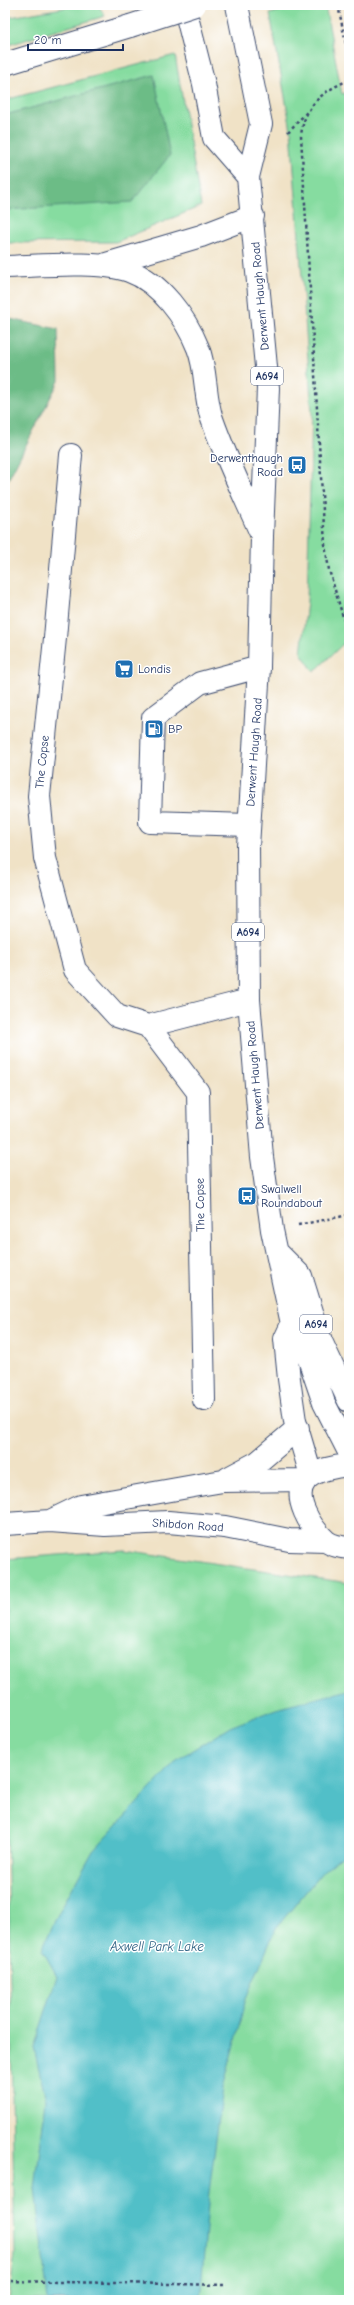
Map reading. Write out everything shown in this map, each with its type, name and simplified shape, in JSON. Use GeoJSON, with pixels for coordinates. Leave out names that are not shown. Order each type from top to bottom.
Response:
{"type":"FeatureCollection","features":[{"type":"Feature","properties":{"kind":"main road"},"geometry":{"type":"LineString","coordinates":[[184,5],[204,84],[214,138],[248,177]]}},
{"type":"Feature","properties":{"kind":"main road"},"geometry":{"type":"LineString","coordinates":[[5,64],[195,5]]}},
{"type":"Feature","properties":{"kind":"main road","name":"A694"},"geometry":{"type":"LineString","coordinates":[[237,5],[261,124],[248,177]]}},
{"type":"Feature","properties":{"kind":"main road","name":"Derwent Haugh Road"},"geometry":{"type":"LineString","coordinates":[[248,177],[253,216],[268,388],[262,536],[259,667],[247,901],[249,1000],[262,1157],[272,1230],[292,1324],[301,1336],[324,1403],[349,1452]]}},
{"type":"Feature","properties":{"kind":"main road"},"geometry":{"type":"LineString","coordinates":[[102,266],[201,236],[253,216]]}},
{"type":"Feature","properties":{"kind":"main road"},"geometry":{"type":"LineString","coordinates":[[5,266],[102,266],[129,271],[150,282],[166,298],[189,330],[198,348],[212,418],[262,536]]}},
{"type":"Feature","properties":{"kind":"main road","name":"The Copse"},"geometry":{"type":"LineString","coordinates":[[71,455],[39,796],[45,858],[75,970],[117,1016],[148,1026],[198,1092],[204,1400]]}},
{"type":"Feature","properties":{"kind":"main road"},"geometry":{"type":"LineString","coordinates":[[250,825],[150,822],[153,718],[200,683],[259,667]]}},
{"type":"Feature","properties":{"kind":"main road"},"geometry":{"type":"LineString","coordinates":[[148,1026],[249,1000]]}},
{"type":"Feature","properties":{"kind":"main road","name":"A694"},"geometry":{"type":"LineString","coordinates":[[277,1252],[301,1276],[321,1340],[349,1401]]}},
{"type":"Feature","properties":{"kind":"main road","name":"Derwent Haugh Road"},"geometry":{"type":"LineString","coordinates":[[292,1324],[286,1339],[289,1379],[308,1478]]}},
{"type":"Feature","properties":{"kind":"main road"},"geometry":{"type":"LineString","coordinates":[[223,1481],[258,1462],[298,1428]]}},
{"type":"Feature","properties":{"kind":"main road","name":"Shibdon Road"},"geometry":{"type":"LineString","coordinates":[[50,1521],[81,1506],[115,1498],[223,1481],[308,1478],[349,1465]]}},
{"type":"Feature","properties":{"kind":"main road"},"geometry":{"type":"LineString","coordinates":[[308,1478],[300,1489],[299,1498],[309,1518],[326,1541]]}},
{"type":"Feature","properties":{"kind":"main road","name":"Shibdon Road"},"geometry":{"type":"LineString","coordinates":[[5,1524],[50,1521],[106,1525],[168,1522],[190,1523],[225,1527],[289,1540],[326,1541],[335,1546],[349,1548]]}},
{"type":"Feature","properties":{"kind":"path"},"geometry":{"type":"LineString","coordinates":[[338,5],[349,59]]}},
{"type":"Feature","properties":{"kind":"path"},"geometry":{"type":"LineString","coordinates":[[349,80],[327,89],[319,97],[308,111],[301,136],[325,545],[329,570],[349,637]]}},
{"type":"Feature","properties":{"kind":"path"},"geometry":{"type":"LineString","coordinates":[[272,1230],[349,1215]]}},
{"type":"Feature","properties":{"kind":"path"},"geometry":{"type":"LineString","coordinates":[[5,2281],[34,2283],[227,2286]]}},
{"type":"Feature","properties":{"kind":"green space"},"geometry":{"type":"Polygon","coordinates":[[[80,5],[98,5],[105,16],[5,46],[5,18],[80,5]]]}},
{"type":"Feature","properties":{"kind":"green space"},"geometry":{"type":"Polygon","coordinates":[[[297,5],[325,5],[342,94],[349,92],[349,665],[344,643],[314,672],[301,653],[307,602],[312,413],[291,130],[270,14],[297,5]]]}},
{"type":"Feature","properties":{"kind":"green space"},"geometry":{"type":"Polygon","coordinates":[[[175,55],[201,206],[116,242],[5,243],[5,100],[175,55]]]}},
{"type":"Feature","properties":{"kind":"green space"},"geometry":{"type":"Polygon","coordinates":[[[154,75],[170,155],[132,202],[5,210],[5,115],[154,75]]]}},
{"type":"Feature","properties":{"kind":"green space"},"geometry":{"type":"Polygon","coordinates":[[[5,318],[58,329],[59,381],[8,480],[5,481],[5,318]]]}},
{"type":"Feature","properties":{"kind":"green space"},"geometry":{"type":"Polygon","coordinates":[[[124,1550],[349,1583],[349,2300],[9,2300],[15,2254],[5,1712],[5,1559],[124,1550]]]}},
{"type":"Feature","properties":{"kind":"water","name":"Axwell Park Lake"},"geometry":{"type":"Polygon","coordinates":[[[349,1690],[349,1850],[323,1871],[276,1928],[246,1998],[223,2088],[209,2192],[200,2300],[48,2300],[35,2189],[46,2100],[34,2048],[57,1976],[42,1949],[59,1912],[93,1851],[178,1759],[230,1727],[276,1709],[349,1690]]]}},
{"type":"Feature","properties":{"kind":"place","name":"Derwenthaugh Road"},"geometry":{"type":"Point","coordinates":[297,465]}},
{"type":"Feature","properties":{"kind":"place","name":"Londis"},"geometry":{"type":"Point","coordinates":[124,669]}},
{"type":"Feature","properties":{"kind":"place","name":"BP"},"geometry":{"type":"Point","coordinates":[154,729]}},
{"type":"Feature","properties":{"kind":"place","name":"Swalwell Roundabout"},"geometry":{"type":"Point","coordinates":[247,1196]}}]}
